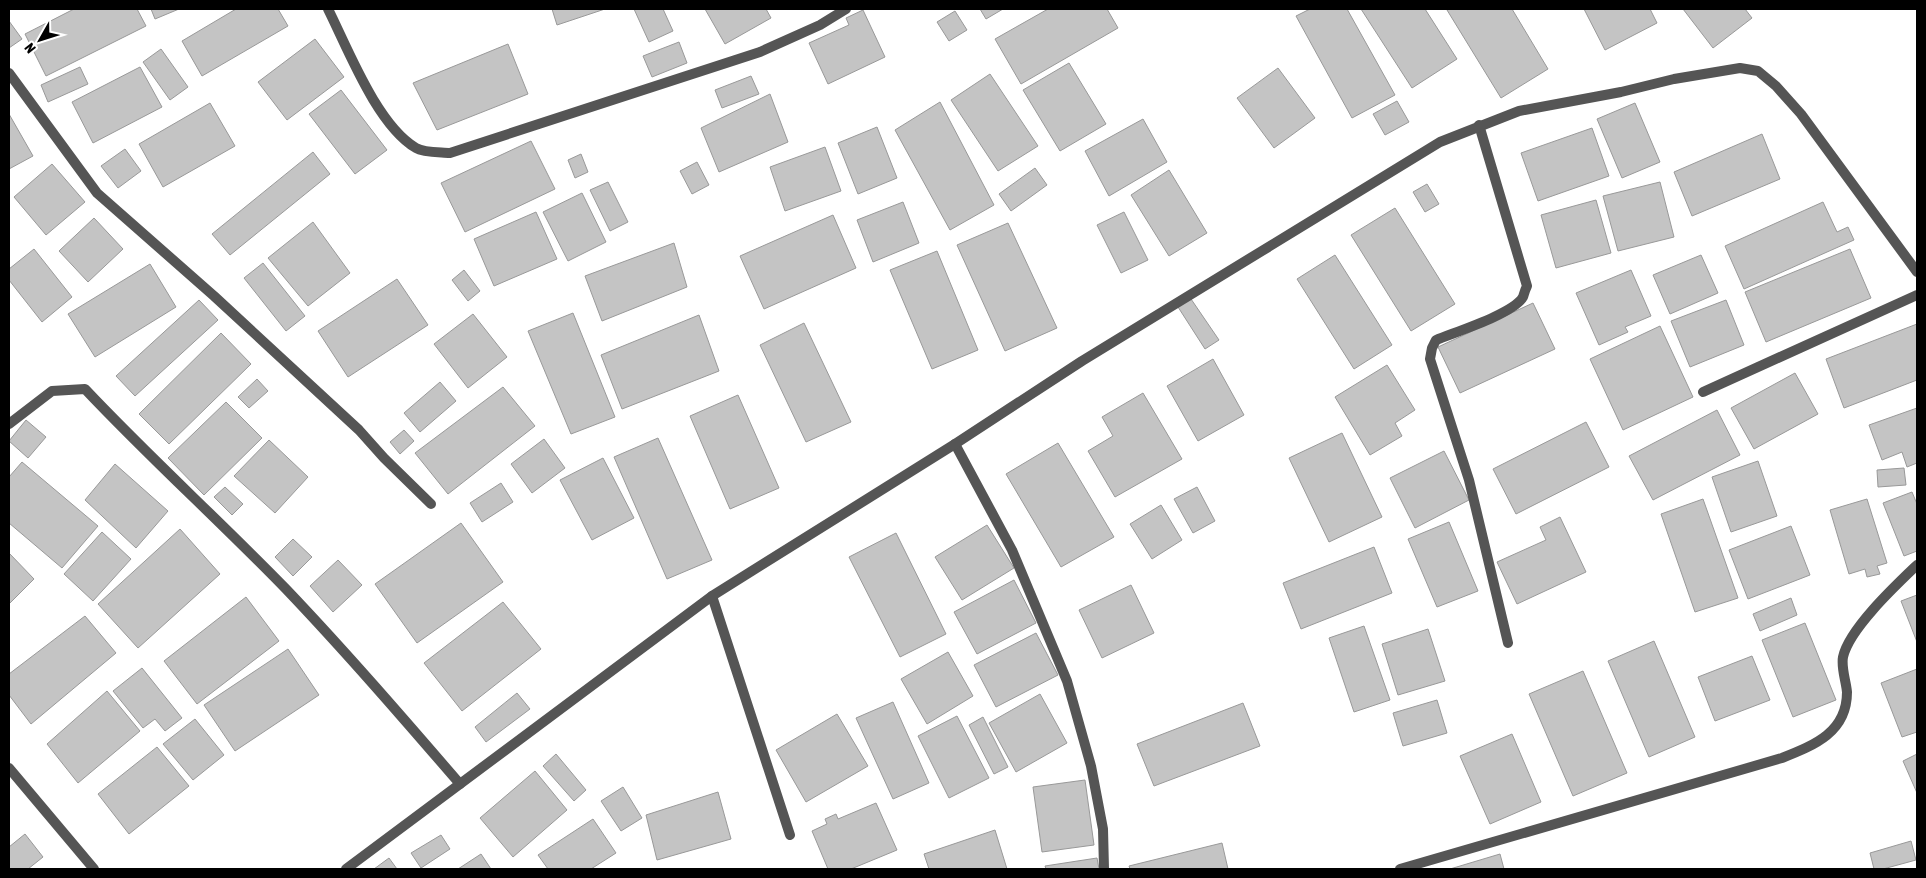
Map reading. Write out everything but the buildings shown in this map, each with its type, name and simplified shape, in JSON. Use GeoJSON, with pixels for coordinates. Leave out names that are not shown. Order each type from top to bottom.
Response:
{"type":"FeatureCollection","features":[{"type":"Feature","properties":{"kind":"street"},"geometry":{"type":"LineString","coordinates":[[328,9],[378,109],[404,139],[418,150],[450,153],[760,52],[820,24],[846,9]]}},
{"type":"Feature","properties":{"kind":"street"},"geometry":{"type":"LineString","coordinates":[[346,869],[712,596],[956,444],[1082,361],[1440,142],[1479,125],[1519,111],[1621,92],[1674,79],[1740,68],[1758,70],[1776,86],[1801,114],[1917,272]]}},
{"type":"Feature","properties":{"kind":"street"},"geometry":{"type":"LineString","coordinates":[[9,73],[97,193],[214,296],[359,430],[384,458],[431,504]]}},
{"type":"Feature","properties":{"kind":"street"},"geometry":{"type":"LineString","coordinates":[[1479,125],[1527,286],[1522,298],[1498,316],[1436,340],[1430,359],[1469,480],[1508,643]]}},
{"type":"Feature","properties":{"kind":"street"},"geometry":{"type":"LineString","coordinates":[[1703,392],[1917,295]]}},
{"type":"Feature","properties":{"kind":"street"},"geometry":{"type":"LineString","coordinates":[[9,424],[52,391],[85,389],[285,589],[369,679],[460,784]]}},
{"type":"Feature","properties":{"kind":"street"},"geometry":{"type":"LineString","coordinates":[[956,444],[1012,550],[1067,681],[1091,766],[1103,829],[1104,869]]}},
{"type":"Feature","properties":{"kind":"street"},"geometry":{"type":"LineString","coordinates":[[1400,869],[1782,758],[1817,742],[1839,724],[1846,709],[1847,690],[1843,658],[1855,632],[1917,565]]}},
{"type":"Feature","properties":{"kind":"street"},"geometry":{"type":"LineString","coordinates":[[712,596],[790,835]]}},
{"type":"Feature","properties":{"kind":"street"},"geometry":{"type":"LineString","coordinates":[[9,768],[94,869]]}}]}
